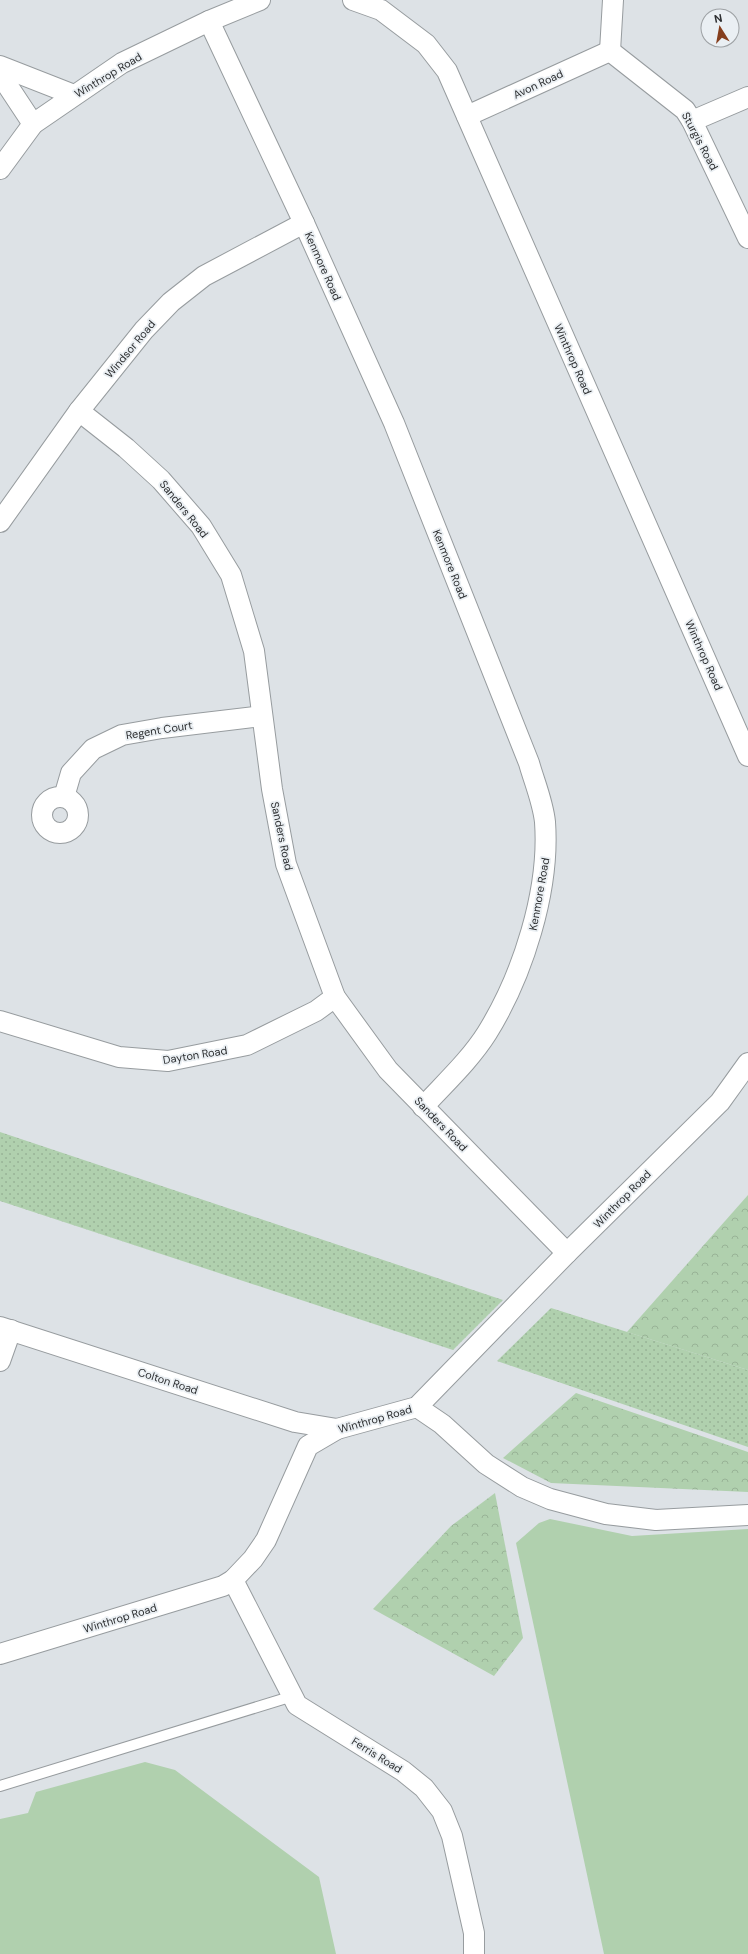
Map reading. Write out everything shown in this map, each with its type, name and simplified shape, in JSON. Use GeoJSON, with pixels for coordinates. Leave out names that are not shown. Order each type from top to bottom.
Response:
{"type":"FeatureCollection","features":[{"type":"Feature","properties":{"kind":"street","name":"Winthrop Road"},"geometry":{"type":"LineString","coordinates":[[0,169],[33,124],[122,63],[209,21],[260,0]]}},
{"type":"Feature","properties":{"kind":"street","name":"Winthrop Road"},"geometry":{"type":"LineString","coordinates":[[353,0],[380,10],[426,44],[447,71],[748,756]]}},
{"type":"Feature","properties":{"kind":"street"},"geometry":{"type":"LineString","coordinates":[[610,51],[613,0]]}},
{"type":"Feature","properties":{"kind":"street","name":"Kenmore Road"},"geometry":{"type":"LineString","coordinates":[[209,21],[304,223],[394,423],[530,763],[545,820],[546,855],[531,936],[505,999],[486,1034],[463,1063],[424,1107]]}},
{"type":"Feature","properties":{"kind":"street","name":"Avon Road"},"geometry":{"type":"LineString","coordinates":[[467,116],[610,51]]}},
{"type":"Feature","properties":{"kind":"street","name":"Sturgis Road"},"geometry":{"type":"LineString","coordinates":[[610,51],[685,110],[692,121],[748,238]]}},
{"type":"Feature","properties":{"kind":"street"},"geometry":{"type":"LineString","coordinates":[[0,66],[74,95]]}},
{"type":"Feature","properties":{"kind":"street"},"geometry":{"type":"LineString","coordinates":[[0,74],[33,124]]}},
{"type":"Feature","properties":{"kind":"street"},"geometry":{"type":"LineString","coordinates":[[692,121],[748,97]]}},
{"type":"Feature","properties":{"kind":"street","name":"Windsor Road"},"geometry":{"type":"LineString","coordinates":[[0,522],[79,411],[144,330],[171,302],[204,276],[304,223]]}},
{"type":"Feature","properties":{"kind":"street","name":"Sanders Road"},"geometry":{"type":"LineString","coordinates":[[79,411],[126,448],[161,480],[200,526],[231,575],[254,651],[272,789],[286,864],[335,998],[388,1070],[567,1253]]}},
{"type":"Feature","properties":{"kind":"street","name":"Regent Court"},"geometry":{"type":"LineString","coordinates":[[64,797],[71,773],[93,749],[122,735],[162,728],[262,716]]}},
{"type":"Feature","properties":{"kind":"street","name":"Dayton Road"},"geometry":{"type":"LineString","coordinates":[[0,1021],[119,1057],[168,1061],[247,1045],[316,1011],[335,998]]}},
{"type":"Feature","properties":{"kind":"street","name":"Winthrop Road"},"geometry":{"type":"LineString","coordinates":[[0,1654],[223,1586],[233,1580],[253,1559],[266,1540],[308,1446],[337,1430],[417,1408],[567,1253],[720,1102],[748,1064]]}},
{"type":"Feature","properties":{"kind":"street"},"geometry":{"type":"LineString","coordinates":[[0,1361],[5,1329]]}},
{"type":"Feature","properties":{"kind":"street","name":"Colton Road"},"geometry":{"type":"LineString","coordinates":[[5,1329],[295,1422],[337,1430]]}},
{"type":"Feature","properties":{"kind":"street"},"geometry":{"type":"LineString","coordinates":[[417,1408],[442,1424],[486,1464],[522,1487],[550,1499],[606,1514],[656,1520],[748,1515]]}},
{"type":"Feature","properties":{"kind":"street","name":"Ferris Road"},"geometry":{"type":"LineString","coordinates":[[233,1580],[297,1705],[403,1771],[424,1788],[442,1811],[452,1836],[474,1933],[474,1954]]}},
{"type":"Feature","properties":{"kind":"lane"},"geometry":{"type":"LineString","coordinates":[[0,1786],[293,1696]]}},
{"type":"Feature","properties":{"kind":"green space"},"geometry":{"type":"Polygon","coordinates":[[[0,1132],[503,1300],[453,1350],[0,1201],[0,1132]]]}},
{"type":"Feature","properties":{"kind":"green space"},"geometry":{"type":"Polygon","coordinates":[[[748,1195],[748,1370],[627,1332],[748,1195]]]}},
{"type":"Feature","properties":{"kind":"green space"},"geometry":{"type":"Polygon","coordinates":[[[551,1308],[748,1370],[748,1447],[497,1361],[551,1308]]]}},
{"type":"Feature","properties":{"kind":"green space"},"geometry":{"type":"Polygon","coordinates":[[[576,1393],[748,1452],[748,1492],[551,1483],[503,1458],[576,1393]]]}},
{"type":"Feature","properties":{"kind":"green space"},"geometry":{"type":"Polygon","coordinates":[[[495,1493],[523,1638],[494,1676],[373,1609],[451,1526],[495,1493]]]}},
{"type":"Feature","properties":{"kind":"green space"},"geometry":{"type":"Polygon","coordinates":[[[550,1519],[632,1536],[748,1529],[748,1954],[604,1954],[516,1543],[539,1523],[550,1519]]]}},
{"type":"Feature","properties":{"kind":"green space"},"geometry":{"type":"Polygon","coordinates":[[[145,1762],[175,1770],[319,1877],[336,1954],[0,1954],[0,1819],[28,1813],[36,1792],[145,1762]]]}}]}
